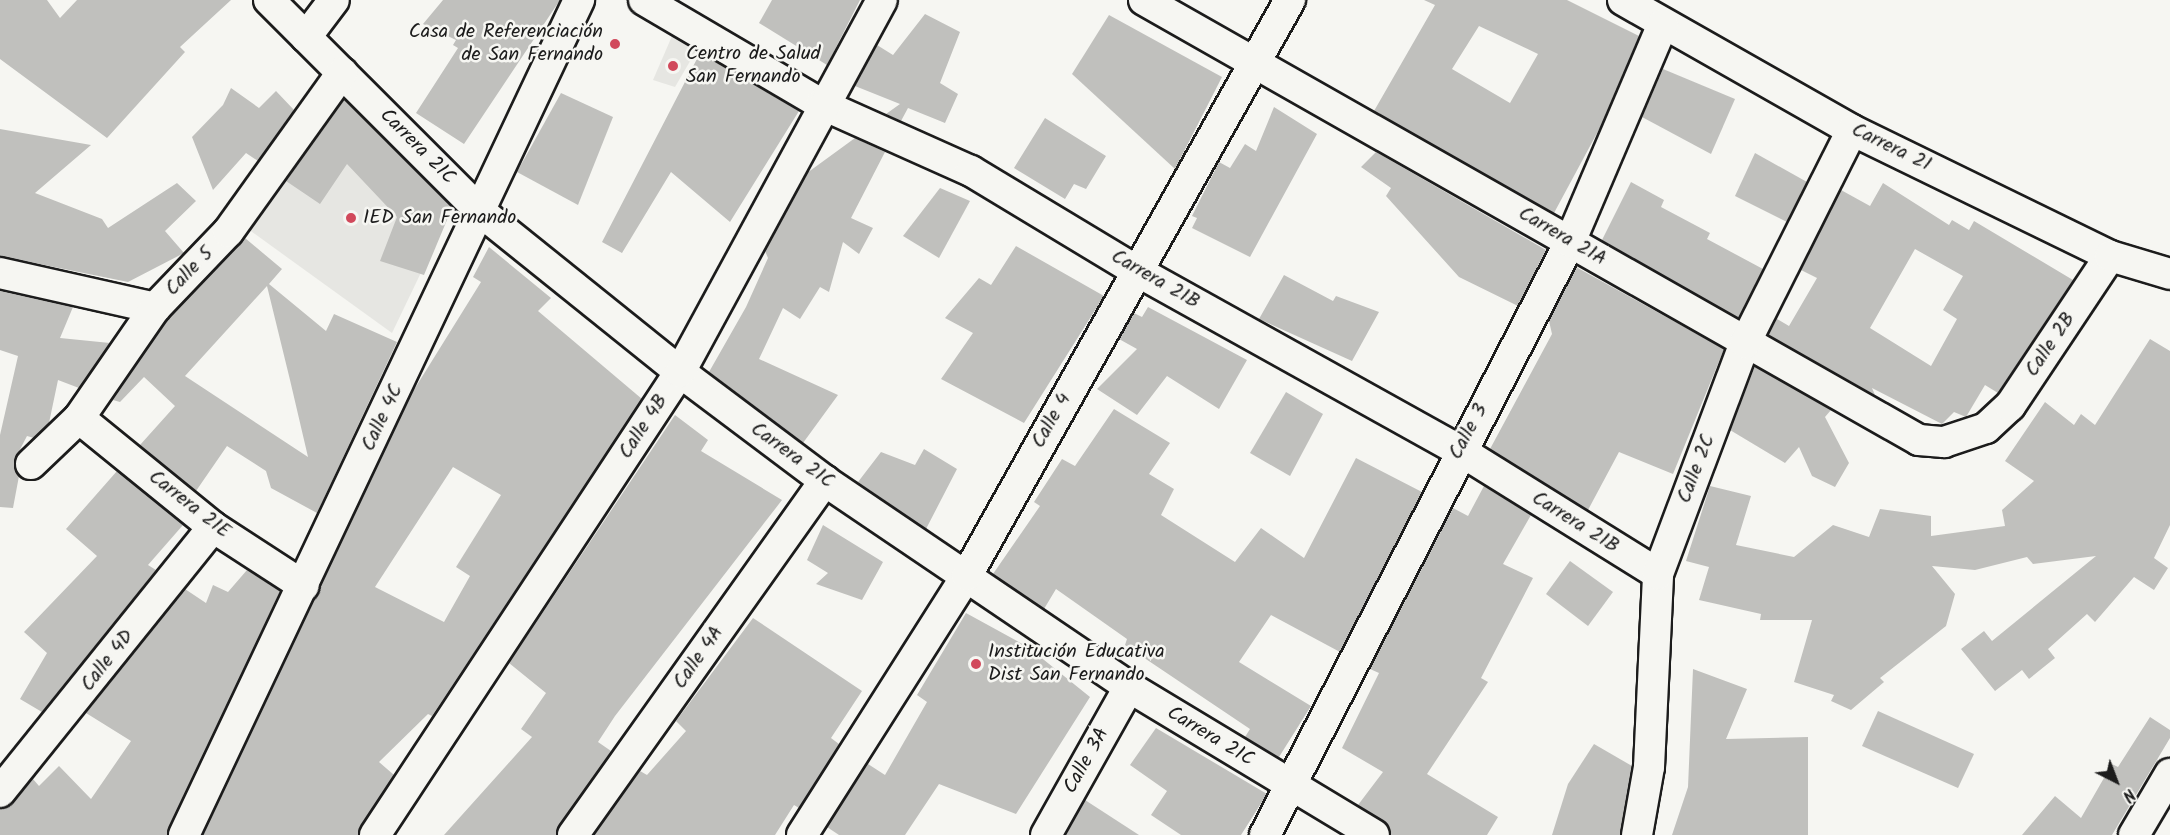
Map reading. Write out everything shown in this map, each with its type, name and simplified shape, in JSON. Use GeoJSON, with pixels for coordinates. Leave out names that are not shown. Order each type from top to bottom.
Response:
{"type":"FeatureCollection","features":[{"type":"Feature","properties":{"kind":"street","name":"Carrera 21C"},"geometry":{"type":"LineString","coordinates":[[269,0],[482,212],[680,372],[825,481],[967,574],[1129,687],[1374,835]]}},
{"type":"Feature","properties":{"kind":"street"},"geometry":{"type":"LineString","coordinates":[[306,37],[333,0]]}},
{"type":"Feature","properties":{"kind":"street","name":"Calle 4C"},"geometry":{"type":"LineString","coordinates":[[184,835],[482,212],[579,0]]}},
{"type":"Feature","properties":{"kind":"street","name":"Carrera 21B"},"geometry":{"type":"LineString","coordinates":[[644,0],[821,104],[971,171],[1135,270],[1459,450],[1658,574]]}},
{"type":"Feature","properties":{"kind":"street","name":"Calle 4B"},"geometry":{"type":"LineString","coordinates":[[375,835],[680,372],[821,104],[882,0]]}},
{"type":"Feature","properties":{"kind":"street","name":"Carrera 21A"},"geometry":{"type":"LineString","coordinates":[[1144,0],[1258,61],[1745,343],[1919,440],[1944,442],[1986,428]]}},
{"type":"Feature","properties":{"kind":"street","name":"Calle 4"},"geometry":{"type":"LineString","coordinates":[[802,835],[967,574],[1135,270],[1258,61],[1290,0]]}},
{"type":"Feature","properties":{"kind":"street","name":"Carrera 21"},"geometry":{"type":"LineString","coordinates":[[1623,0],[1852,130],[2110,256],[2170,274]]}},
{"type":"Feature","properties":{"kind":"street","name":"Calle 3"},"geometry":{"type":"LineString","coordinates":[[1265,835],[1459,450],[1570,242],[1663,24]]}},
{"type":"Feature","properties":{"kind":"street","name":"Calle 5"},"geometry":{"type":"LineString","coordinates":[[31,464],[79,418],[155,308],[228,232],[342,73]]}},
{"type":"Feature","properties":{"kind":"street","name":"Calle 2C"},"geometry":{"type":"LineString","coordinates":[[1636,835],[1649,767],[1658,574],[1745,343],[1852,130]]}},
{"type":"Feature","properties":{"kind":"street","name":"Calle 2B"},"geometry":{"type":"LineString","coordinates":[[1986,428],[2010,406],[2110,256]]}},
{"type":"Feature","properties":{"kind":"street"},"geometry":{"type":"LineString","coordinates":[[0,273],[155,308]]}},
{"type":"Feature","properties":{"kind":"street","name":"Carrera 21E"},"geometry":{"type":"LineString","coordinates":[[79,418],[213,527],[304,586]]}},
{"type":"Feature","properties":{"kind":"street","name":"Calle 4A"},"geometry":{"type":"LineString","coordinates":[[573,835],[825,481]]}},
{"type":"Feature","properties":{"kind":"street","name":"Calle 4D"},"geometry":{"type":"LineString","coordinates":[[0,792],[213,527]]}},
{"type":"Feature","properties":{"kind":"street","name":"Calle 3A"},"geometry":{"type":"LineString","coordinates":[[1046,835],[1129,687]]}},
{"type":"Feature","properties":{"kind":"street"},"geometry":{"type":"LineString","coordinates":[[2134,835],[2170,774]]}},
{"type":"Feature","properties":{"kind":"shaded area","name":"Centro de Salud San Fernando"},"geometry":{"type":"Polygon","coordinates":[[[672,36],[696,51],[675,87],[653,80],[672,36]]]}},
{"type":"Feature","properties":{"kind":"shaded area","name":"IED San Fernando"},"geometry":{"type":"Polygon","coordinates":[[[339,89],[452,208],[392,333],[248,229],[339,89]]]}},
{"type":"Feature","properties":{"kind":"building"},"geometry":{"type":"Polygon","coordinates":[[[0,0],[47,0],[60,18],[77,0],[231,0],[180,47],[185,52],[107,138],[0,59],[0,0]]]}},
{"type":"Feature","properties":{"kind":"building"},"geometry":{"type":"Polygon","coordinates":[[[443,0],[560,0],[464,144],[416,113],[458,48],[453,45],[456,40],[423,24],[443,0]]]}},
{"type":"Feature","properties":{"kind":"building"},"geometry":{"type":"Polygon","coordinates":[[[772,0],[860,0],[827,65],[759,23],[772,0]]]}},
{"type":"Feature","properties":{"kind":"building"},"geometry":{"type":"Polygon","coordinates":[[[1424,0],[1567,0],[1639,36],[1603,122],[1554,213],[1374,111],[1435,5],[1424,0]],[[1479,26],[1452,69],[1510,103],[1538,54],[1479,26]]]}},
{"type":"Feature","properties":{"kind":"building"},"geometry":{"type":"Polygon","coordinates":[[[925,14],[960,32],[940,83],[958,94],[945,123],[908,108],[901,121],[886,114],[900,104],[855,86],[877,45],[893,55],[925,14]]]}},
{"type":"Feature","properties":{"kind":"building"},"geometry":{"type":"Polygon","coordinates":[[[1109,15],[1222,77],[1175,169],[1072,74],[1109,15]]]}},
{"type":"Feature","properties":{"kind":"building"},"geometry":{"type":"Polygon","coordinates":[[[700,53],[799,111],[730,222],[671,172],[622,253],[602,242],[700,53]]]}},
{"type":"Feature","properties":{"kind":"building"},"geometry":{"type":"Polygon","coordinates":[[[1663,69],[1735,99],[1711,154],[1642,117],[1663,69]]]}},
{"type":"Feature","properties":{"kind":"building"},"geometry":{"type":"Polygon","coordinates":[[[231,88],[259,108],[276,91],[294,110],[258,161],[246,153],[213,190],[192,137],[223,105],[231,88]]]}},
{"type":"Feature","properties":{"kind":"building"},"geometry":{"type":"Polygon","coordinates":[[[561,93],[613,117],[578,205],[517,172],[561,93]]]}},
{"type":"Feature","properties":{"kind":"building"},"geometry":{"type":"Polygon","coordinates":[[[344,100],[452,208],[424,275],[380,261],[397,217],[347,164],[320,204],[286,181],[344,100]]]}},
{"type":"Feature","properties":{"kind":"building"},"geometry":{"type":"Polygon","coordinates":[[[1274,107],[1317,134],[1250,257],[1192,228],[1197,218],[1192,216],[1219,162],[1230,168],[1245,144],[1256,151],[1274,107]]]}},
{"type":"Feature","properties":{"kind":"building"},"geometry":{"type":"Polygon","coordinates":[[[1045,118],[1106,156],[1086,189],[1074,184],[1065,199],[1014,168],[1045,118]]]}},
{"type":"Feature","properties":{"kind":"building"},"geometry":{"type":"Polygon","coordinates":[[[0,129],[91,145],[35,193],[102,219],[108,228],[177,183],[196,201],[165,231],[184,253],[128,282],[0,256],[0,129]]]}},
{"type":"Feature","properties":{"kind":"building"},"geometry":{"type":"Polygon","coordinates":[[[855,138],[885,152],[851,218],[873,228],[859,254],[843,242],[829,292],[820,287],[800,319],[783,308],[759,359],[838,395],[803,443],[709,372],[746,307],[768,258],[765,251],[807,173],[855,138]]]}},
{"type":"Feature","properties":{"kind":"building"},"geometry":{"type":"Polygon","coordinates":[[[1376,152],[1546,250],[1518,306],[1459,277],[1386,196],[1391,188],[1361,167],[1376,152]]]}},
{"type":"Feature","properties":{"kind":"building"},"geometry":{"type":"Polygon","coordinates":[[[1755,153],[1807,182],[1787,222],[1735,196],[1755,153]]]}},
{"type":"Feature","properties":{"kind":"building"},"geometry":{"type":"Polygon","coordinates":[[[1631,182],[1664,200],[1661,207],[1710,233],[1707,239],[1763,269],[1738,318],[1602,240],[1631,182]]]}},
{"type":"Feature","properties":{"kind":"building"},"geometry":{"type":"Polygon","coordinates":[[[1883,183],[1949,225],[1952,220],[1969,230],[1974,221],[2073,280],[1998,393],[1985,385],[1966,417],[1954,412],[1942,424],[1872,388],[1875,395],[1768,335],[1777,319],[1789,326],[1817,278],[1801,270],[1841,190],[1870,206],[1883,183]],[[1915,249],[1870,328],[1931,366],[1957,319],[1943,310],[1963,276],[1915,249]]]}},
{"type":"Feature","properties":{"kind":"building"},"geometry":{"type":"Polygon","coordinates":[[[940,188],[970,201],[939,258],[903,236],[940,188]]]}},
{"type":"Feature","properties":{"kind":"building"},"geometry":{"type":"Polygon","coordinates":[[[245,238],[282,269],[269,284],[326,331],[334,314],[397,342],[317,513],[271,488],[266,471],[227,446],[196,491],[140,445],[175,406],[144,377],[120,402],[113,400],[168,319],[245,238]],[[267,286],[185,376],[308,457],[267,286]]]}},
{"type":"Feature","properties":{"kind":"building"},"geometry":{"type":"Polygon","coordinates":[[[1016,246],[1104,296],[1024,423],[941,379],[973,333],[945,318],[979,278],[991,285],[1016,246]]]}},
{"type":"Feature","properties":{"kind":"building"},"geometry":{"type":"Polygon","coordinates":[[[489,247],[551,298],[538,311],[642,399],[432,716],[428,714],[379,762],[394,775],[358,835],[203,835],[412,393],[481,282],[473,277],[489,247]],[[453,467],[375,587],[444,622],[470,576],[456,567],[501,495],[453,467]]]}},
{"type":"Feature","properties":{"kind":"building"},"geometry":{"type":"Polygon","coordinates":[[[1576,267],[1724,349],[1673,474],[1619,452],[1588,510],[1490,449],[1552,334],[1549,321],[1576,267]]]}},
{"type":"Feature","properties":{"kind":"building"},"geometry":{"type":"Polygon","coordinates":[[[1284,275],[1333,301],[1336,296],[1379,312],[1352,361],[1259,319],[1284,275]]]}},
{"type":"Feature","properties":{"kind":"building"},"geometry":{"type":"Polygon","coordinates":[[[0,291],[73,307],[60,338],[110,343],[79,388],[58,380],[49,423],[34,438],[27,436],[15,459],[19,476],[13,508],[0,507],[0,435],[18,356],[0,350],[0,291]]]}},
{"type":"Feature","properties":{"kind":"building"},"geometry":{"type":"Polygon","coordinates":[[[1148,307],[1247,360],[1219,409],[1167,376],[1137,415],[1097,389],[1137,349],[1119,339],[1134,313],[1142,317],[1148,307]]]}},
{"type":"Feature","properties":{"kind":"building"},"geometry":{"type":"Polygon","coordinates":[[[2150,339],[2170,351],[2170,525],[2154,558],[2168,568],[2154,590],[2134,577],[2095,622],[2087,614],[2048,649],[2055,658],[2029,679],[2022,670],[1995,691],[1961,649],[1984,631],[1992,641],[2096,556],[2033,564],[2027,557],[1975,570],[1932,566],[1955,594],[1946,626],[1880,678],[1884,682],[1851,710],[1831,701],[1834,695],[1794,682],[1812,620],[1760,620],[1761,614],[1699,600],[1709,567],[1686,561],[1710,486],[1751,496],[1736,545],[1794,557],[1833,525],[1869,537],[1880,509],[1931,516],[1931,536],[2005,526],[2002,510],[2034,481],[2005,461],[2045,402],[2074,425],[2081,414],[2095,425],[2150,339]]]}},
{"type":"Feature","properties":{"kind":"building"},"geometry":{"type":"Polygon","coordinates":[[[1755,366],[1831,410],[1825,417],[1849,463],[1835,487],[1812,476],[1799,447],[1785,463],[1730,430],[1755,366]]]}},
{"type":"Feature","properties":{"kind":"building"},"geometry":{"type":"Polygon","coordinates":[[[1286,392],[1323,414],[1290,476],[1250,453],[1286,392]]]}},
{"type":"Feature","properties":{"kind":"building"},"geometry":{"type":"Polygon","coordinates":[[[1114,409],[1170,443],[1149,474],[1174,489],[1161,515],[1235,562],[1261,528],[1304,558],[1356,458],[1422,492],[1340,652],[1271,615],[1239,662],[1311,706],[1279,757],[1245,737],[1250,729],[1125,645],[1127,639],[1056,589],[1044,609],[993,574],[1040,506],[1034,502],[1062,459],[1075,466],[1114,409]]]}},
{"type":"Feature","properties":{"kind":"building"},"geometry":{"type":"Polygon","coordinates":[[[675,415],[708,440],[701,451],[782,500],[615,716],[598,742],[611,751],[556,835],[444,835],[532,737],[521,729],[546,693],[509,663],[675,415]]]}},
{"type":"Feature","properties":{"kind":"building"},"geometry":{"type":"Polygon","coordinates":[[[924,449],[957,469],[926,529],[858,482],[881,452],[915,465],[924,449]]]}},
{"type":"Feature","properties":{"kind":"building"},"geometry":{"type":"Polygon","coordinates":[[[117,471],[183,525],[148,565],[156,570],[42,712],[20,699],[47,653],[24,632],[97,556],[66,529],[117,471]]]}},
{"type":"Feature","properties":{"kind":"building"},"geometry":{"type":"Polygon","coordinates":[[[1484,486],[1531,515],[1503,564],[1533,578],[1481,678],[1488,682],[1427,774],[1498,817],[1487,835],[1391,835],[1383,821],[1358,805],[1383,772],[1342,748],[1379,673],[1370,669],[1453,508],[1468,516],[1484,486]]]}},
{"type":"Feature","properties":{"kind":"building"},"geometry":{"type":"Polygon","coordinates":[[[823,525],[883,562],[862,600],[816,584],[828,573],[807,560],[823,525]]]}},
{"type":"Feature","properties":{"kind":"building"},"geometry":{"type":"Polygon","coordinates":[[[1570,561],[1613,592],[1588,626],[1546,594],[1570,561]]]}},
{"type":"Feature","properties":{"kind":"building"},"geometry":{"type":"Polygon","coordinates":[[[247,570],[280,591],[167,835],[0,835],[0,809],[13,803],[33,779],[39,786],[59,766],[91,799],[131,741],[86,713],[185,589],[206,603],[213,585],[228,592],[247,570]]]}},
{"type":"Feature","properties":{"kind":"building"},"geometry":{"type":"Polygon","coordinates":[[[966,613],[1028,647],[1090,697],[1016,814],[939,784],[905,835],[839,835],[827,827],[868,764],[885,775],[927,702],[917,695],[966,613]]]}},
{"type":"Feature","properties":{"kind":"building"},"geometry":{"type":"Polygon","coordinates":[[[753,618],[862,691],[831,738],[839,744],[799,808],[794,805],[775,835],[594,835],[640,771],[647,775],[686,731],[676,721],[753,618]]]}},
{"type":"Feature","properties":{"kind":"building"},"geometry":{"type":"Polygon","coordinates":[[[1693,669],[1747,689],[1726,739],[1808,737],[1808,835],[1672,835],[1688,787],[1693,669]]]}},
{"type":"Feature","properties":{"kind":"building"},"geometry":{"type":"Polygon","coordinates":[[[1878,711],[1974,754],[1958,788],[1862,746],[1878,711]]]}},
{"type":"Feature","properties":{"kind":"building"},"geometry":{"type":"Polygon","coordinates":[[[2150,717],[2170,730],[2170,738],[2112,835],[2022,835],[2055,796],[2081,818],[2112,764],[2118,767],[2150,717]]]}},
{"type":"Feature","properties":{"kind":"building"},"geometry":{"type":"Polygon","coordinates":[[[1156,728],[1267,794],[1241,835],[1181,835],[1151,815],[1167,791],[1130,765],[1156,728]]]}},
{"type":"Feature","properties":{"kind":"building"},"geometry":{"type":"Polygon","coordinates":[[[1594,744],[1632,766],[1620,835],[1552,835],[1568,784],[1594,744]]]}},
{"type":"Feature","properties":{"kind":"building"},"geometry":{"type":"Polygon","coordinates":[[[1085,800],[1139,835],[1066,835],[1085,800]]]}},
{"type":"Feature","properties":{"kind":"place","name":"Casa de Referenciación de San Fernando"},"geometry":{"type":"Point","coordinates":[615,44]}},
{"type":"Feature","properties":{"kind":"place","name":"Centro de Salud San Fernando"},"geometry":{"type":"Point","coordinates":[673,66]}},
{"type":"Feature","properties":{"kind":"place","name":"IED San Fernando"},"geometry":{"type":"Point","coordinates":[351,218]}},
{"type":"Feature","properties":{"kind":"place","name":"Institución Educativa Dist San Fernando"},"geometry":{"type":"Point","coordinates":[976,664]}}]}
